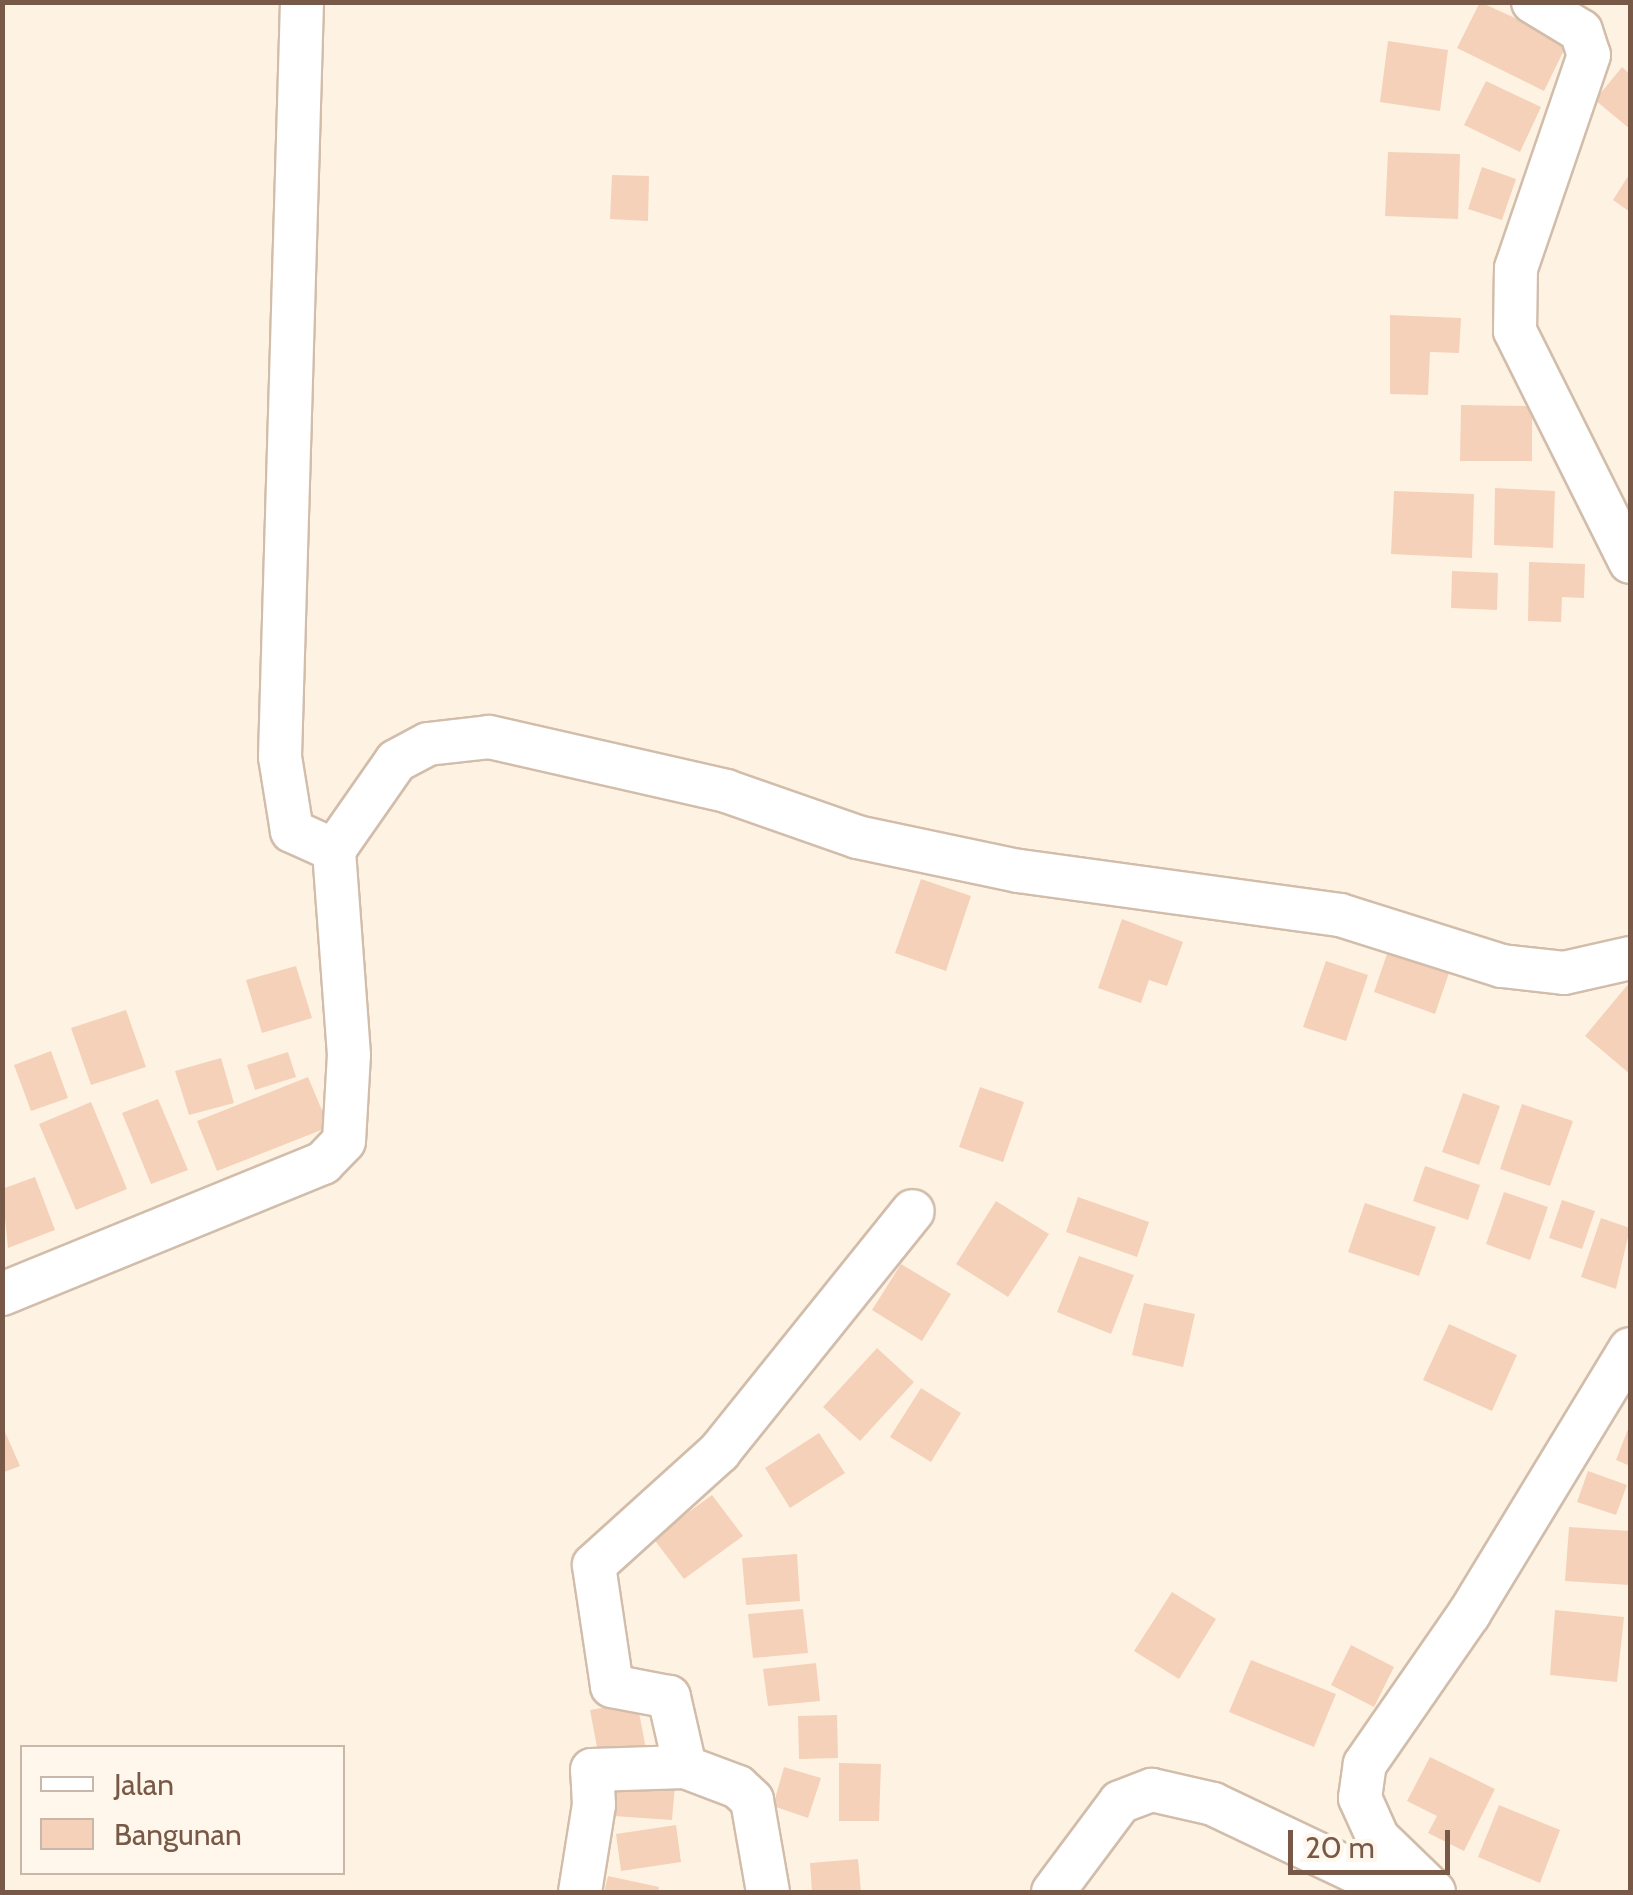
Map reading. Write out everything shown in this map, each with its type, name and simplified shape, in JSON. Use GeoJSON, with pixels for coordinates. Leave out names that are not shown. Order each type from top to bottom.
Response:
{"type":"FeatureCollection","features":[{"type":"Feature","properties":{"kind":"street"},"geometry":{"type":"LineString","coordinates":[[302,2],[280,757],[292,832],[334,850]]}},
{"type":"Feature","properties":{"kind":"street"},"geometry":{"type":"LineString","coordinates":[[1533,2],[1581,31],[1589,55],[1516,268],[1515,330],[1630,562]]}},
{"type":"Feature","properties":{"kind":"street"},"geometry":{"type":"LineString","coordinates":[[2,1294],[323,1163],[344,1141],[349,1055],[334,850],[396,762],[428,744],[490,737],[726,791],[857,837],[1019,871],[1340,915],[1502,966],[1564,973],[1630,958]]}},
{"type":"Feature","properties":{"kind":"street"},"geometry":{"type":"LineString","coordinates":[[686,1767],[672,1700],[620,1692],[609,1680],[594,1565],[718,1452],[912,1212]]}},
{"type":"Feature","properties":{"kind":"street"},"geometry":{"type":"LineString","coordinates":[[1434,1892],[1378,1838],[1360,1798],[1364,1764],[1469,1614],[1630,1350]]}},
{"type":"Feature","properties":{"kind":"street"},"geometry":{"type":"LineString","coordinates":[[580,1892],[594,1804],[592,1770],[686,1767],[738,1787],[752,1800],[768,1892]]}},
{"type":"Feature","properties":{"kind":"street"},"geometry":{"type":"LineString","coordinates":[[1054,1892],[1120,1802],[1152,1790],[1213,1804],[1398,1892]]}},
{"type":"Feature","properties":{"kind":"building"},"geometry":{"type":"Polygon","coordinates":[[[1480,2],[1568,42],[1544,91],[1457,48],[1480,2]]]}},
{"type":"Feature","properties":{"kind":"building"},"geometry":{"type":"Polygon","coordinates":[[[1388,41],[1448,50],[1440,111],[1380,102],[1388,41]]]}},
{"type":"Feature","properties":{"kind":"building"},"geometry":{"type":"Polygon","coordinates":[[[1622,67],[1630,74],[1630,129],[1595,100],[1622,67]]]}},
{"type":"Feature","properties":{"kind":"building"},"geometry":{"type":"Polygon","coordinates":[[[1486,81],[1541,107],[1520,152],[1464,125],[1486,81]]]}},
{"type":"Feature","properties":{"kind":"building"},"geometry":{"type":"Polygon","coordinates":[[[1388,152],[1460,154],[1458,219],[1385,216],[1388,152]]]}},
{"type":"Feature","properties":{"kind":"building"},"geometry":{"type":"Polygon","coordinates":[[[1482,167],[1516,179],[1502,220],[1468,209],[1482,167]]]}},
{"type":"Feature","properties":{"kind":"building"},"geometry":{"type":"Polygon","coordinates":[[[1630,173],[1630,212],[1613,200],[1630,173]]]}},
{"type":"Feature","properties":{"kind":"building"},"geometry":{"type":"Polygon","coordinates":[[[612,175],[649,176],[648,221],[610,219],[612,175]]]}},
{"type":"Feature","properties":{"kind":"building"},"geometry":{"type":"Polygon","coordinates":[[[1390,315],[1461,318],[1459,353],[1430,352],[1428,395],[1390,394],[1390,315]]]}},
{"type":"Feature","properties":{"kind":"building"},"geometry":{"type":"Polygon","coordinates":[[[1461,405],[1532,406],[1532,461],[1460,461],[1461,405]]]}},
{"type":"Feature","properties":{"kind":"building"},"geometry":{"type":"Polygon","coordinates":[[[1495,488],[1555,491],[1553,548],[1494,545],[1495,488]]]}},
{"type":"Feature","properties":{"kind":"building"},"geometry":{"type":"Polygon","coordinates":[[[1394,491],[1474,494],[1472,558],[1391,554],[1394,491]]]}},
{"type":"Feature","properties":{"kind":"building"},"geometry":{"type":"Polygon","coordinates":[[[1529,562],[1585,564],[1584,598],[1562,597],[1561,622],[1528,621],[1529,562]]]}},
{"type":"Feature","properties":{"kind":"building"},"geometry":{"type":"Polygon","coordinates":[[[1452,571],[1498,573],[1497,610],[1451,608],[1452,571]]]}},
{"type":"Feature","properties":{"kind":"building"},"geometry":{"type":"Polygon","coordinates":[[[921,879],[971,896],[946,971],[895,953],[921,879]]]}},
{"type":"Feature","properties":{"kind":"building"},"geometry":{"type":"Polygon","coordinates":[[[1122,919],[1183,942],[1167,986],[1149,980],[1141,1003],[1098,988],[1122,919]]]}},
{"type":"Feature","properties":{"kind":"building"},"geometry":{"type":"Polygon","coordinates":[[[1389,948],[1450,970],[1435,1014],[1374,992],[1389,948]]]}},
{"type":"Feature","properties":{"kind":"building"},"geometry":{"type":"Polygon","coordinates":[[[1326,961],[1368,975],[1346,1041],[1303,1027],[1326,961]]]}},
{"type":"Feature","properties":{"kind":"building"},"geometry":{"type":"Polygon","coordinates":[[[296,966],[312,1018],[262,1033],[246,980],[296,966]]]}},
{"type":"Feature","properties":{"kind":"building"},"geometry":{"type":"Polygon","coordinates":[[[1630,982],[1630,1074],[1585,1036],[1630,982]]]}},
{"type":"Feature","properties":{"kind":"building"},"geometry":{"type":"Polygon","coordinates":[[[126,1010],[146,1067],[91,1085],[71,1028],[126,1010]]]}},
{"type":"Feature","properties":{"kind":"building"},"geometry":{"type":"Polygon","coordinates":[[[51,1051],[68,1098],[31,1111],[14,1065],[51,1051]]]}},
{"type":"Feature","properties":{"kind":"building"},"geometry":{"type":"Polygon","coordinates":[[[288,1052],[296,1077],[255,1090],[247,1065],[288,1052]]]}},
{"type":"Feature","properties":{"kind":"building"},"geometry":{"type":"Polygon","coordinates":[[[221,1058],[234,1103],[189,1115],[175,1071],[221,1058]]]}},
{"type":"Feature","properties":{"kind":"building"},"geometry":{"type":"Polygon","coordinates":[[[308,1077],[329,1127],[217,1171],[197,1121],[308,1077]]]}},
{"type":"Feature","properties":{"kind":"building"},"geometry":{"type":"Polygon","coordinates":[[[980,1087],[1024,1102],[1003,1162],[959,1147],[980,1087]]]}},
{"type":"Feature","properties":{"kind":"building"},"geometry":{"type":"Polygon","coordinates":[[[1463,1093],[1500,1106],[1479,1165],[1442,1152],[1463,1093]]]}},
{"type":"Feature","properties":{"kind":"building"},"geometry":{"type":"Polygon","coordinates":[[[158,1099],[188,1170],[151,1184],[122,1113],[158,1099]]]}},
{"type":"Feature","properties":{"kind":"building"},"geometry":{"type":"Polygon","coordinates":[[[91,1102],[127,1189],[76,1210],[39,1124],[91,1102]]]}},
{"type":"Feature","properties":{"kind":"building"},"geometry":{"type":"Polygon","coordinates":[[[1522,1104],[1573,1121],[1550,1186],[1500,1169],[1522,1104]]]}},
{"type":"Feature","properties":{"kind":"building"},"geometry":{"type":"Polygon","coordinates":[[[1425,1166],[1480,1185],[1468,1220],[1413,1201],[1425,1166]]]}},
{"type":"Feature","properties":{"kind":"building"},"geometry":{"type":"Polygon","coordinates":[[[35,1177],[55,1230],[8,1248],[2,1189],[35,1177]]]}},
{"type":"Feature","properties":{"kind":"building"},"geometry":{"type":"Polygon","coordinates":[[[1504,1192],[1548,1207],[1530,1260],[1486,1244],[1504,1192]]]}},
{"type":"Feature","properties":{"kind":"building"},"geometry":{"type":"Polygon","coordinates":[[[1078,1197],[1149,1222],[1137,1257],[1066,1232],[1078,1197]]]}},
{"type":"Feature","properties":{"kind":"building"},"geometry":{"type":"Polygon","coordinates":[[[1562,1200],[1595,1211],[1582,1249],[1549,1238],[1562,1200]]]}},
{"type":"Feature","properties":{"kind":"building"},"geometry":{"type":"Polygon","coordinates":[[[996,1201],[1049,1234],[1008,1297],[956,1264],[996,1201]]]}},
{"type":"Feature","properties":{"kind":"building"},"geometry":{"type":"Polygon","coordinates":[[[1365,1203],[1436,1227],[1419,1276],[1348,1252],[1365,1203]]]}},
{"type":"Feature","properties":{"kind":"building"},"geometry":{"type":"Polygon","coordinates":[[[1601,1218],[1630,1228],[1616,1289],[1581,1277],[1601,1218]]]}},
{"type":"Feature","properties":{"kind":"building"},"geometry":{"type":"Polygon","coordinates":[[[1079,1256],[1134,1275],[1111,1334],[1057,1312],[1079,1256]]]}},
{"type":"Feature","properties":{"kind":"building"},"geometry":{"type":"Polygon","coordinates":[[[901,1264],[951,1294],[922,1341],[872,1310],[901,1264]]]}},
{"type":"Feature","properties":{"kind":"building"},"geometry":{"type":"Polygon","coordinates":[[[1144,1303],[1195,1314],[1183,1367],[1132,1355],[1144,1303]]]}},
{"type":"Feature","properties":{"kind":"building"},"geometry":{"type":"Polygon","coordinates":[[[1449,1324],[1517,1355],[1492,1411],[1423,1380],[1449,1324]]]}},
{"type":"Feature","properties":{"kind":"building"},"geometry":{"type":"Polygon","coordinates":[[[877,1348],[914,1382],[860,1441],[823,1407],[877,1348]]]}},
{"type":"Feature","properties":{"kind":"building"},"geometry":{"type":"Polygon","coordinates":[[[921,1388],[961,1413],[931,1462],[890,1437],[921,1388]]]}},
{"type":"Feature","properties":{"kind":"building"},"geometry":{"type":"Polygon","coordinates":[[[1630,1424],[1630,1466],[1616,1460],[1630,1424]]]}},
{"type":"Feature","properties":{"kind":"building"},"geometry":{"type":"Polygon","coordinates":[[[2,1425],[20,1466],[2,1473],[2,1425]]]}},
{"type":"Feature","properties":{"kind":"building"},"geometry":{"type":"Polygon","coordinates":[[[819,1433],[845,1473],[790,1508],[765,1468],[819,1433]]]}},
{"type":"Feature","properties":{"kind":"building"},"geometry":{"type":"Polygon","coordinates":[[[1588,1471],[1627,1485],[1616,1515],[1577,1502],[1588,1471]]]}},
{"type":"Feature","properties":{"kind":"building"},"geometry":{"type":"Polygon","coordinates":[[[712,1495],[743,1536],[684,1579],[653,1538],[712,1495]]]}},
{"type":"Feature","properties":{"kind":"building"},"geometry":{"type":"Polygon","coordinates":[[[1569,1527],[1630,1531],[1630,1585],[1565,1581],[1569,1527]]]}},
{"type":"Feature","properties":{"kind":"building"},"geometry":{"type":"Polygon","coordinates":[[[797,1554],[800,1601],[746,1605],[742,1558],[797,1554]]]}},
{"type":"Feature","properties":{"kind":"building"},"geometry":{"type":"Polygon","coordinates":[[[1172,1592],[1216,1619],[1179,1679],[1134,1651],[1172,1592]]]}},
{"type":"Feature","properties":{"kind":"building"},"geometry":{"type":"Polygon","coordinates":[[[803,1609],[808,1653],[753,1658],[748,1614],[803,1609]]]}},
{"type":"Feature","properties":{"kind":"building"},"geometry":{"type":"Polygon","coordinates":[[[1555,1610],[1624,1617],[1617,1682],[1550,1675],[1555,1610]]]}},
{"type":"Feature","properties":{"kind":"building"},"geometry":{"type":"Polygon","coordinates":[[[1351,1645],[1394,1667],[1374,1707],[1331,1685],[1351,1645]]]}},
{"type":"Feature","properties":{"kind":"building"},"geometry":{"type":"Polygon","coordinates":[[[1251,1660],[1336,1694],[1314,1747],[1229,1712],[1251,1660]]]}},
{"type":"Feature","properties":{"kind":"building"},"geometry":{"type":"Polygon","coordinates":[[[816,1663],[820,1701],[768,1706],[763,1669],[816,1663]]]}},
{"type":"Feature","properties":{"kind":"building"},"geometry":{"type":"Polygon","coordinates":[[[637,1702],[646,1749],[599,1758],[590,1710],[637,1702]]]}},
{"type":"Feature","properties":{"kind":"building"},"geometry":{"type":"Polygon","coordinates":[[[837,1715],[838,1758],[799,1759],[798,1716],[837,1715]]]}},
{"type":"Feature","properties":{"kind":"building"},"geometry":{"type":"Polygon","coordinates":[[[1430,1757],[1495,1789],[1464,1851],[1428,1833],[1437,1816],[1407,1801],[1430,1757]]]}},
{"type":"Feature","properties":{"kind":"building"},"geometry":{"type":"Polygon","coordinates":[[[839,1763],[881,1764],[879,1821],[839,1821],[839,1763]]]}},
{"type":"Feature","properties":{"kind":"building"},"geometry":{"type":"Polygon","coordinates":[[[784,1767],[821,1778],[808,1818],[773,1806],[784,1767]]]}},
{"type":"Feature","properties":{"kind":"building"},"geometry":{"type":"Polygon","coordinates":[[[616,1781],[675,1785],[672,1820],[613,1816],[616,1781]]]}},
{"type":"Feature","properties":{"kind":"building"},"geometry":{"type":"Polygon","coordinates":[[[1499,1805],[1560,1830],[1540,1883],[1478,1857],[1499,1805]]]}},
{"type":"Feature","properties":{"kind":"building"},"geometry":{"type":"Polygon","coordinates":[[[676,1825],[681,1862],[621,1871],[616,1834],[676,1825]]]}},
{"type":"Feature","properties":{"kind":"building"},"geometry":{"type":"Polygon","coordinates":[[[858,1859],[861,1892],[812,1892],[810,1863],[858,1859]]]}},
{"type":"Feature","properties":{"kind":"building"},"geometry":{"type":"Polygon","coordinates":[[[608,1876],[659,1887],[658,1892],[604,1892],[608,1876]]]}}]}
